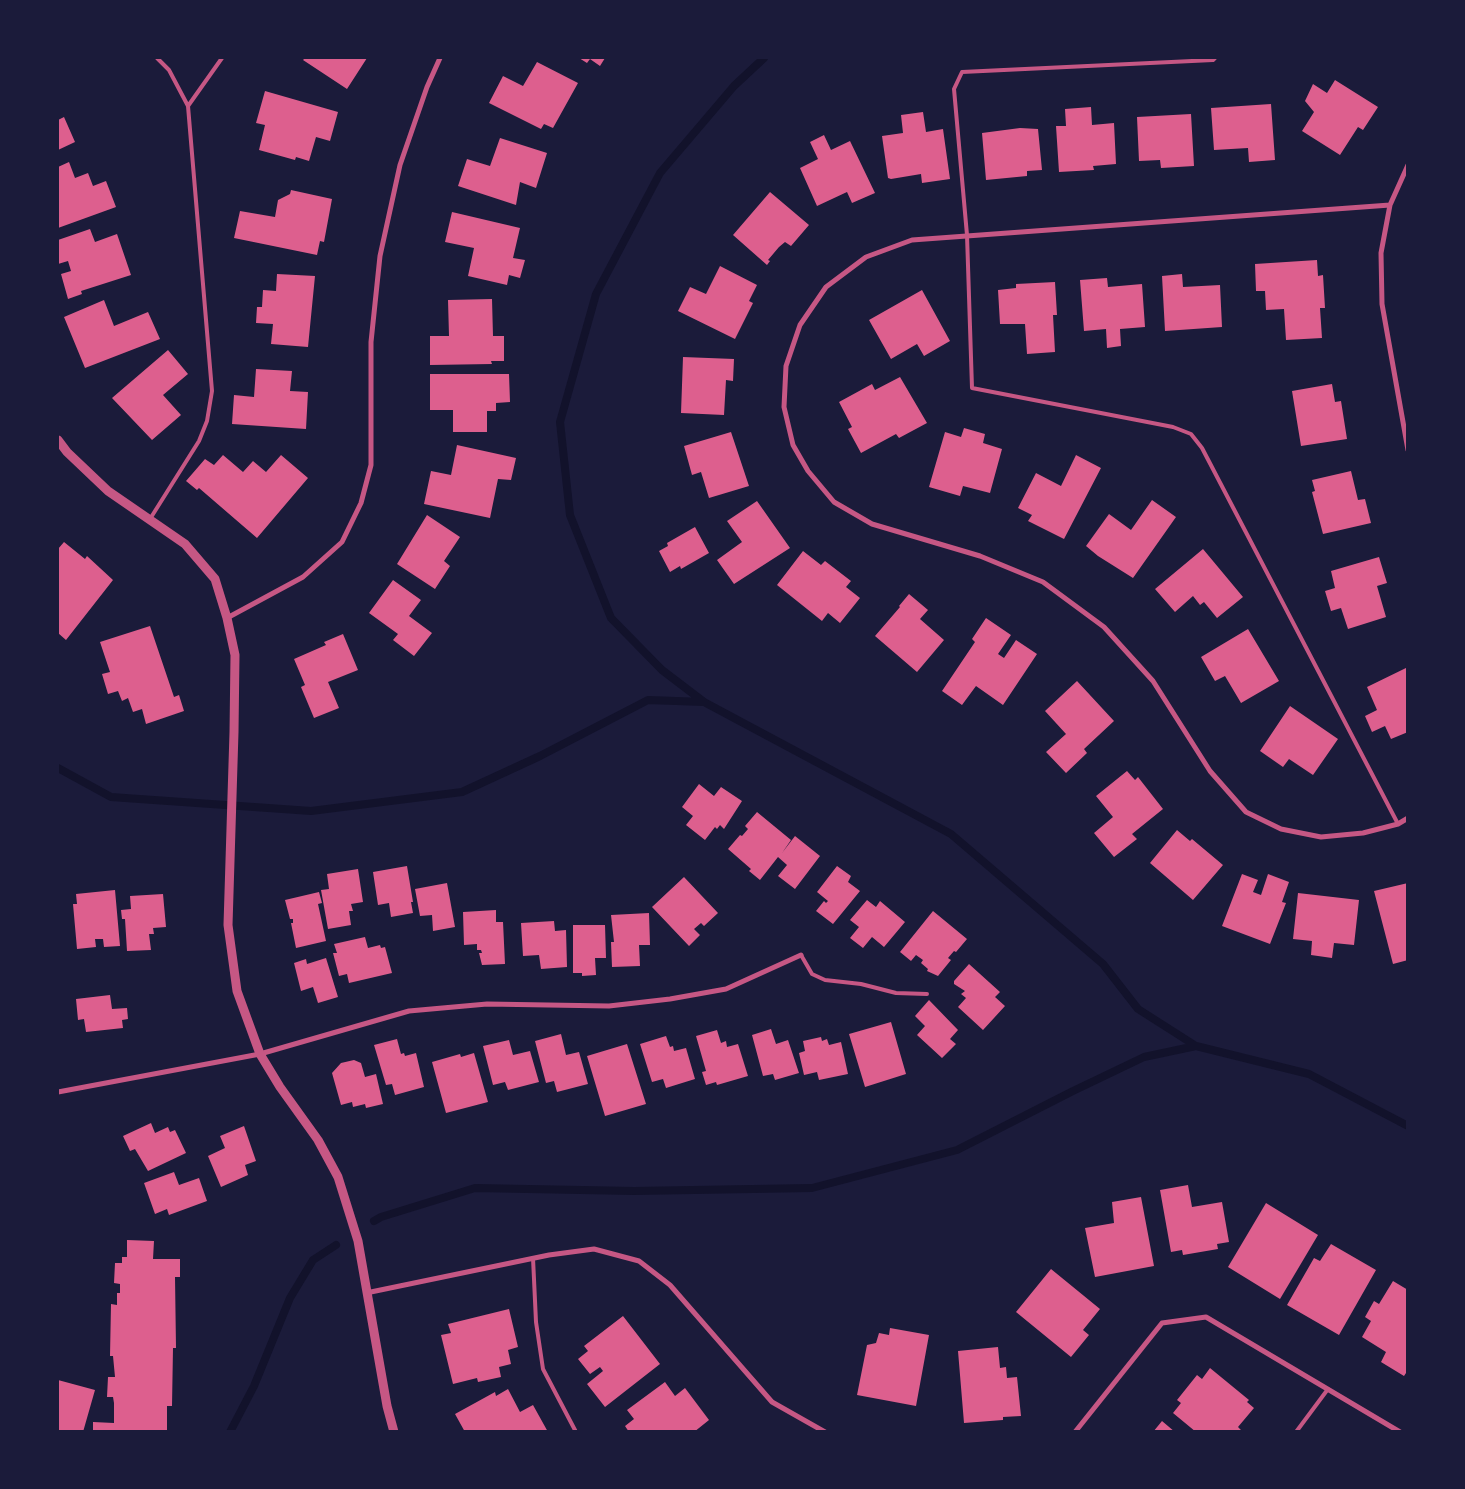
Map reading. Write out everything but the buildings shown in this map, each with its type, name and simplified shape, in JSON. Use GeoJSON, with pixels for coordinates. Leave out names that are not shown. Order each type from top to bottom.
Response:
{"type":"FeatureCollection","features":[{"type":"Feature","properties":{"kind":"street"},"geometry":{"type":"LineString","coordinates":[[227,618],[303,577],[342,542],[361,503],[371,466],[371,342],[380,256],[400,165],[427,87],[440,58]]}},
{"type":"Feature","properties":{"kind":"street"},"geometry":{"type":"LineString","coordinates":[[1408,165],[1390,205],[1381,253],[1382,304],[1408,450]]}},
{"type":"Feature","properties":{"kind":"street"},"geometry":{"type":"LineString","coordinates":[[1390,205],[912,240],[866,257],[826,287],[800,325],[786,366],[784,407],[793,445],[808,471],[834,502],[872,524],[980,556],[1043,582],[1104,627],[1153,681],[1210,771],[1246,812],[1281,829],[1321,837],[1364,833],[1398,824],[1408,818]]}},
{"type":"Feature","properties":{"kind":"street"},"geometry":{"type":"LineString","coordinates":[[58,440],[67,452],[108,491],[185,544],[214,579],[227,618],[235,655],[228,926],[237,991],[260,1054],[280,1087],[318,1140],[338,1177],[358,1241],[386,1406],[394,1432]]}},
{"type":"Feature","properties":{"kind":"street"},"geometry":{"type":"LineString","coordinates":[[58,1092],[260,1054],[409,1011],[487,1004],[609,1006],[670,999],[726,989],[801,955]]}},
{"type":"Feature","properties":{"kind":"street"},"geometry":{"type":"LineString","coordinates":[[366,1292],[533,1258],[594,1249],[639,1261],[670,1286],[772,1402],[825,1432]]}},
{"type":"Feature","properties":{"kind":"street"},"geometry":{"type":"LineString","coordinates":[[1075,1432],[1162,1323],[1206,1317],[1400,1432]]}},
{"type":"Feature","properties":{"kind":"lane"},"geometry":{"type":"LineString","coordinates":[[150,519],[198,442],[207,421],[212,391],[188,106],[169,70],[157,58]]}},
{"type":"Feature","properties":{"kind":"lane"},"geometry":{"type":"LineString","coordinates":[[188,106],[222,58]]}},
{"type":"Feature","properties":{"kind":"lane"},"geometry":{"type":"LineString","coordinates":[[1216,58],[1214,60],[962,72],[954,89],[967,236],[972,388],[1173,427],[1191,434],[1207,456],[1398,824]]}},
{"type":"Feature","properties":{"kind":"lane"},"geometry":{"type":"LineString","coordinates":[[801,955],[812,974],[825,980],[861,984],[896,994],[926,994]]}},
{"type":"Feature","properties":{"kind":"lane"},"geometry":{"type":"LineString","coordinates":[[533,1258],[536,1322],[543,1369],[576,1432]]}},
{"type":"Feature","properties":{"kind":"lane"},"geometry":{"type":"LineString","coordinates":[[1296,1432],[1328,1388]]}},
{"type":"Feature","properties":{"kind":"waterway"},"geometry":{"type":"LineString","coordinates":[[704,702],[662,670],[611,618],[570,515],[560,422],[596,294],[660,173],[734,86],[764,58]]}},
{"type":"Feature","properties":{"kind":"waterway"},"geometry":{"type":"LineString","coordinates":[[58,768],[111,797],[311,811],[462,792],[540,756],[648,700],[704,702],[951,834],[1103,964],[1138,1009],[1196,1046]]}},
{"type":"Feature","properties":{"kind":"waterway"},"geometry":{"type":"LineString","coordinates":[[374,1221],[381,1217],[475,1188],[634,1191],[812,1188],[957,1150],[1144,1057],[1196,1046],[1309,1074],[1408,1126]]}},
{"type":"Feature","properties":{"kind":"waterway"},"geometry":{"type":"LineString","coordinates":[[230,1432],[254,1386],[290,1298],[313,1260],[336,1245]]}}]}
